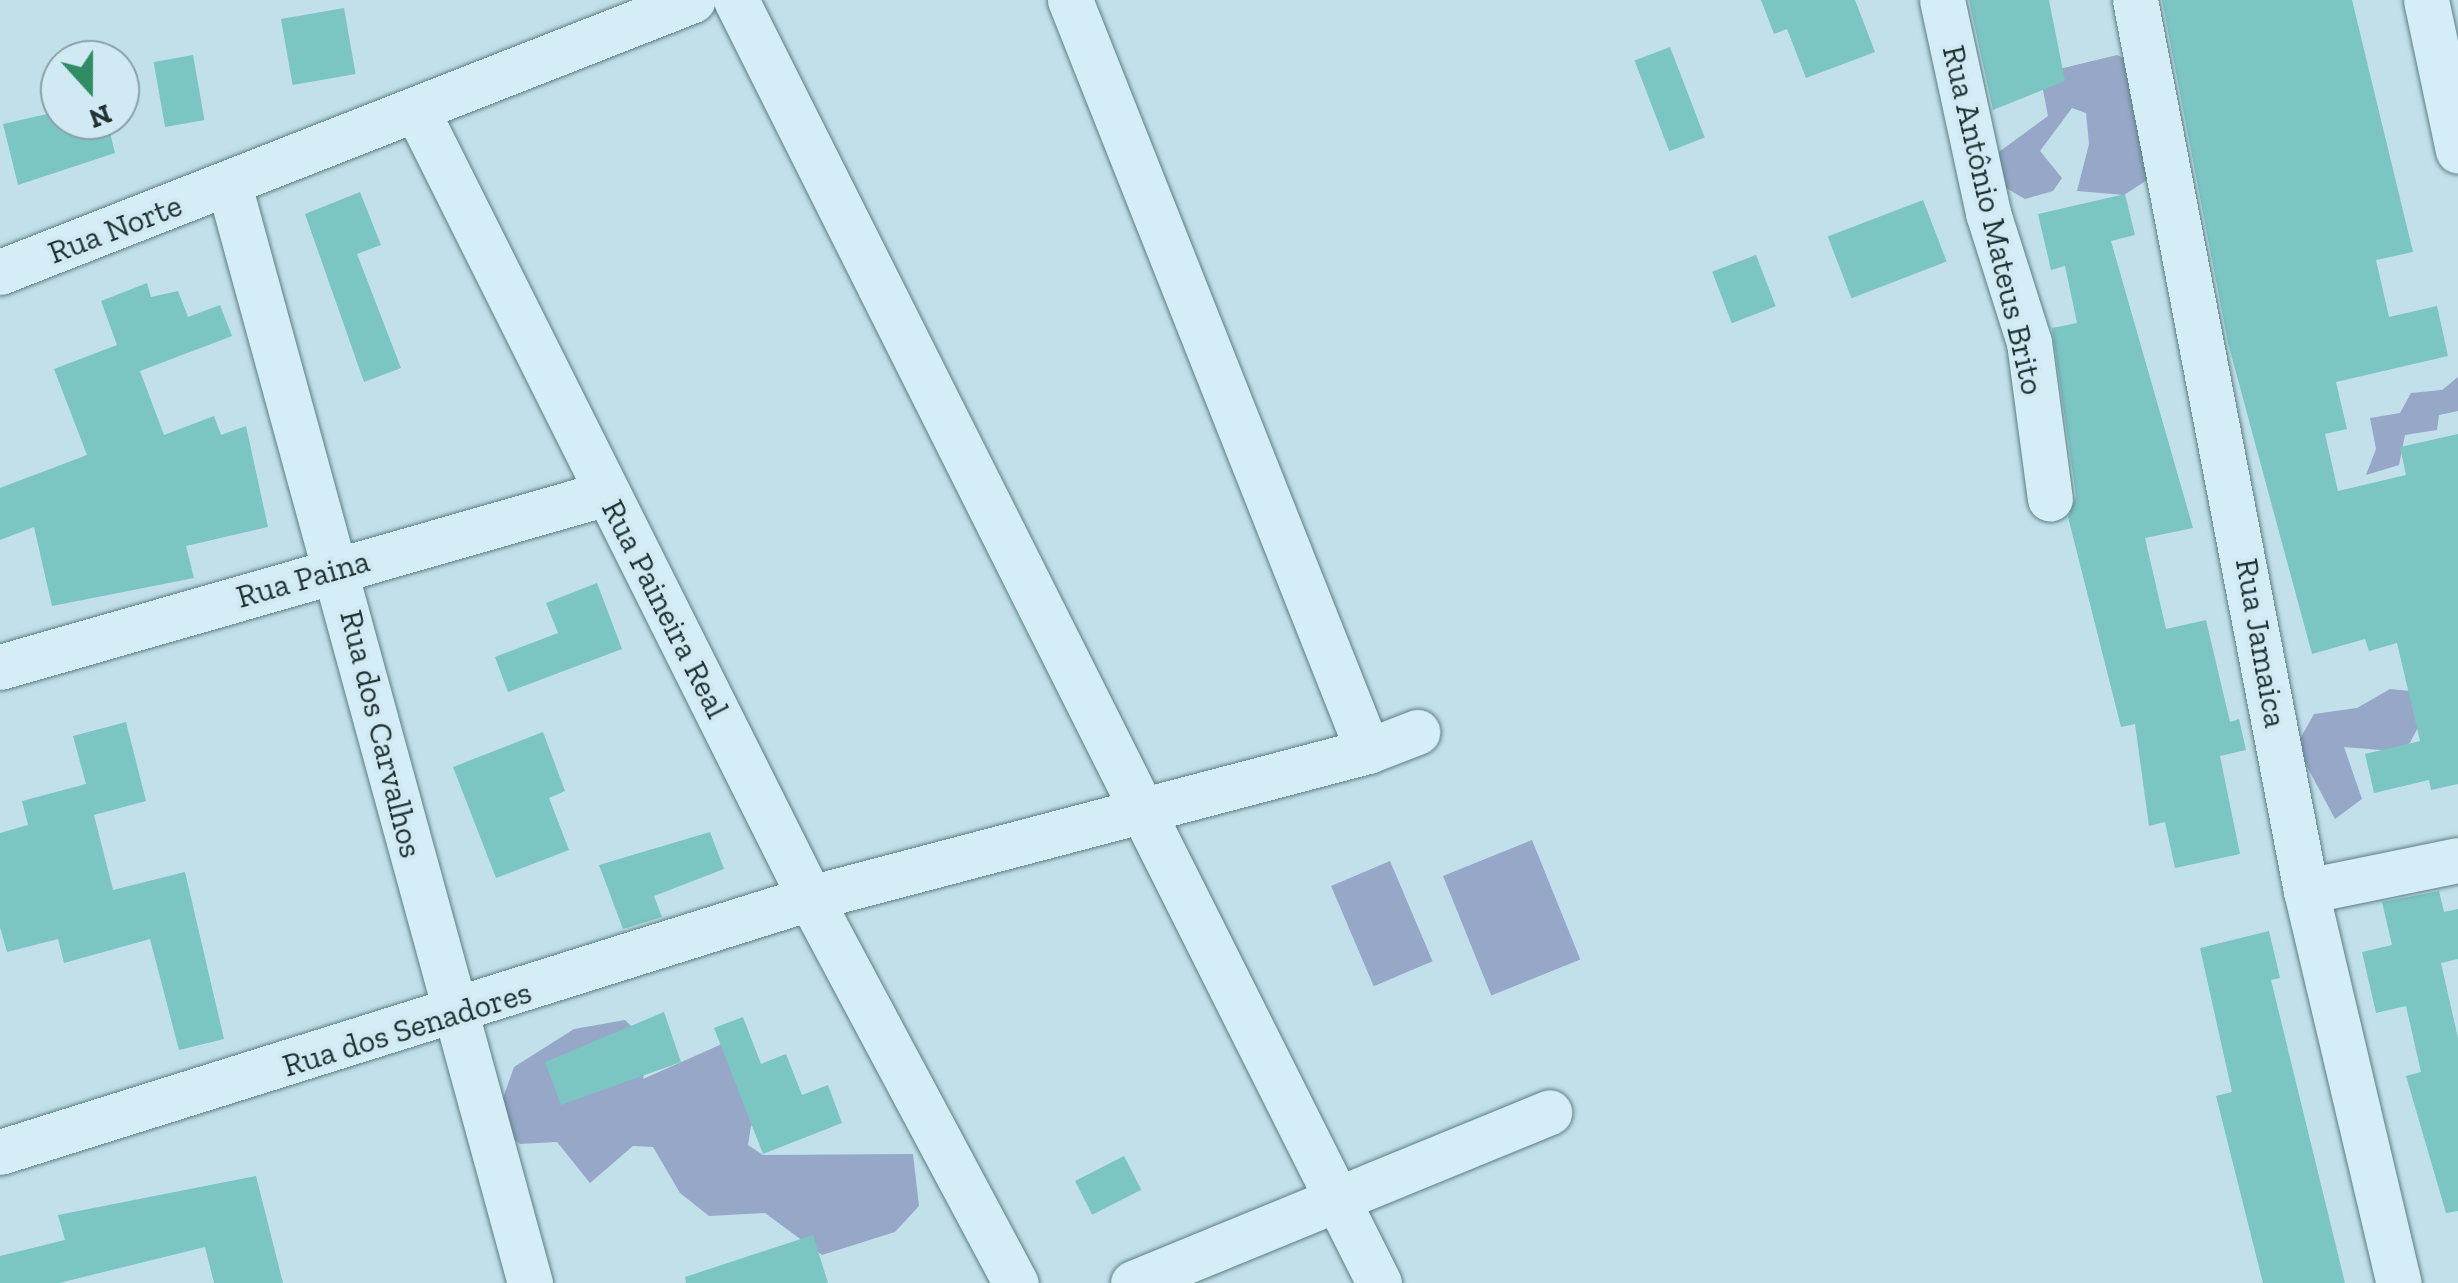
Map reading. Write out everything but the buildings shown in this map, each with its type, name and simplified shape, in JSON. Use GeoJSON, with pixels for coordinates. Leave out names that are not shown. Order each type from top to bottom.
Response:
{"type":"FeatureCollection","features":[{"type":"Feature","properties":{"kind":"street"},"geometry":{"type":"LineString","coordinates":[[229,186],[694,0]]}},
{"type":"Feature","properties":{"kind":"street"},"geometry":{"type":"LineString","coordinates":[[736,0],[1136,813],[1378,1283]]}},
{"type":"Feature","properties":{"kind":"street","name":"Rua Antônio Mateus Brito"},"geometry":{"type":"LineString","coordinates":[[1942,0],[1988,213],[2029,342],[2050,499]]}},
{"type":"Feature","properties":{"kind":"street","name":"Rua Jamaica"},"geometry":{"type":"LineString","coordinates":[[2134,0],[2306,891],[2399,1283]]}},
{"type":"Feature","properties":{"kind":"street"},"geometry":{"type":"LineString","coordinates":[[2426,0],[2458,151]]}},
{"type":"Feature","properties":{"kind":"street"},"geometry":{"type":"LineString","coordinates":[[1074,1],[1368,751]]}},
{"type":"Feature","properties":{"kind":"street","name":"Rua Paineira Real"},"geometry":{"type":"LineString","coordinates":[[416,109],[810,898],[1016,1283]]}},
{"type":"Feature","properties":{"kind":"street","name":"Rua Norte"},"geometry":{"type":"LineString","coordinates":[[0,272],[229,186]]}},
{"type":"Feature","properties":{"kind":"street","name":"Rua dos Carvalhos"},"geometry":{"type":"LineString","coordinates":[[229,186],[338,569],[453,1017],[530,1283]]}},
{"type":"Feature","properties":{"kind":"street","name":"Rua Paina"},"geometry":{"type":"LineString","coordinates":[[0,667],[607,493]]}},
{"type":"Feature","properties":{"kind":"street","name":"Rua dos Senadores"},"geometry":{"type":"LineString","coordinates":[[0,1152],[453,1017],[810,898],[1368,751],[1417,732]]}},
{"type":"Feature","properties":{"kind":"street"},"geometry":{"type":"LineString","coordinates":[[2306,891],[2458,860]]}},
{"type":"Feature","properties":{"kind":"street"},"geometry":{"type":"LineString","coordinates":[[1133,1283],[1549,1112]]}},
{"type":"Feature","properties":{"kind":"shaded area"},"geometry":{"type":"Polygon","coordinates":[[[2117,55],[2133,62],[2164,169],[2124,195],[2077,191],[2089,144],[2086,113],[2072,108],[2040,151],[2062,178],[2053,191],[2025,199],[1984,175],[1996,154],[2048,116],[2042,85],[2051,71],[2117,55]]]}},
{"type":"Feature","properties":{"kind":"shaded area"},"geometry":{"type":"Polygon","coordinates":[[[2458,377],[2458,411],[2439,415],[2437,430],[2405,435],[2399,465],[2366,475],[2376,449],[2370,418],[2400,413],[2411,393],[2442,390],[2458,377]]]}},
{"type":"Feature","properties":{"kind":"shaded area"},"geometry":{"type":"Polygon","coordinates":[[[2390,689],[2410,691],[2422,720],[2405,752],[2344,747],[2362,799],[2335,819],[2296,746],[2314,714],[2357,708],[2390,689]]]}},
{"type":"Feature","properties":{"kind":"shaded area"},"geometry":{"type":"Polygon","coordinates":[[[1532,840],[1580,960],[1491,996],[1443,876],[1532,840]]]}},
{"type":"Feature","properties":{"kind":"shaded area"},"geometry":{"type":"Polygon","coordinates":[[[1390,861],[1433,961],[1374,986],[1331,886],[1390,861]]]}},
{"type":"Feature","properties":{"kind":"shaded area"},"geometry":{"type":"Polygon","coordinates":[[[625,1020],[649,1044],[643,1079],[722,1044],[776,1099],[751,1126],[748,1145],[763,1155],[913,1154],[919,1206],[895,1232],[822,1255],[765,1213],[709,1216],[680,1193],[653,1147],[633,1146],[590,1183],[557,1142],[520,1144],[505,1132],[496,1118],[514,1067],[574,1029],[625,1020]]]}}]}
